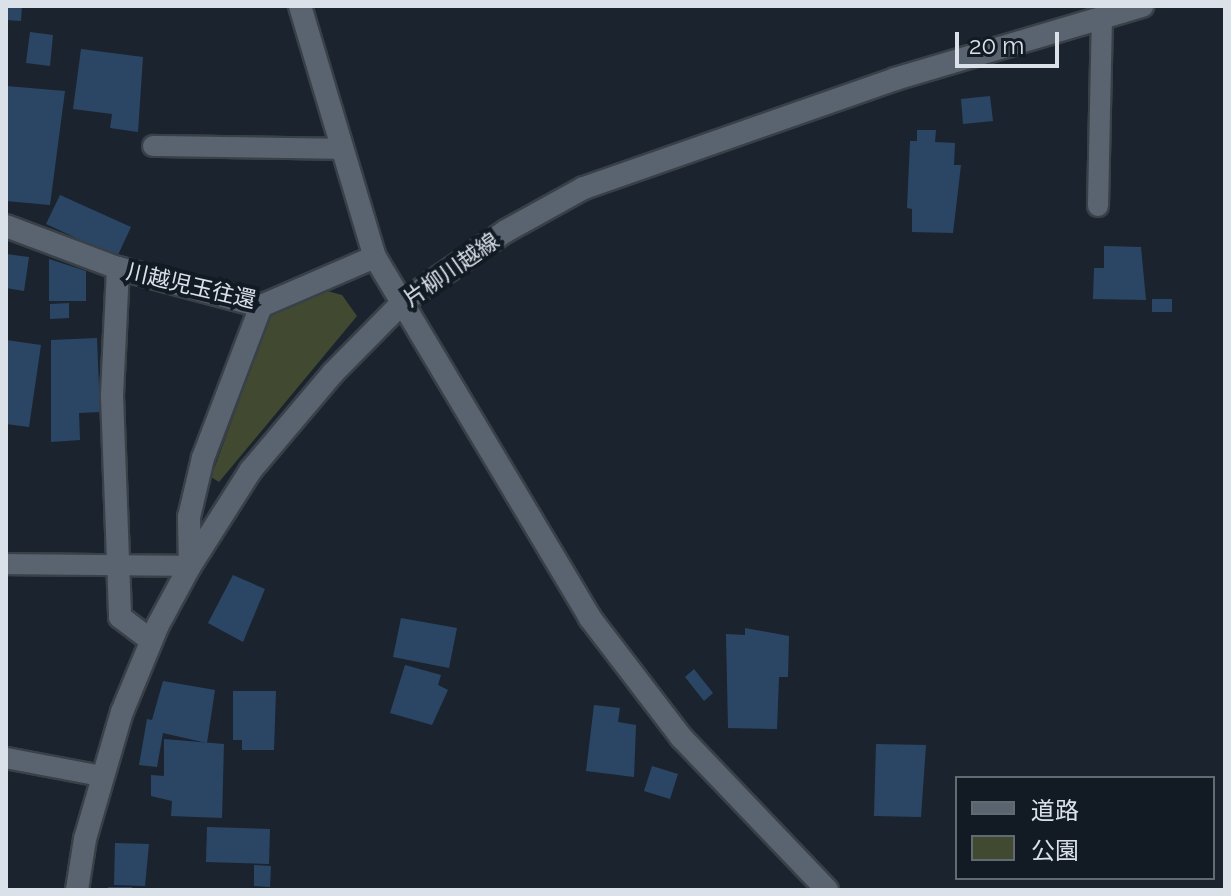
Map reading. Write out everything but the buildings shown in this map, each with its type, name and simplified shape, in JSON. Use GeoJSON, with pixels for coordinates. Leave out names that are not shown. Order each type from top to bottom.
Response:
{"type":"FeatureCollection","features":[{"type":"Feature","properties":{"kind":"street"},"geometry":{"type":"LineString","coordinates":[[300,6],[375,257],[590,618],[681,737],[827,890]]}},
{"type":"Feature","properties":{"kind":"street","name":"片柳川越線"},"geometry":{"type":"LineString","coordinates":[[77,890],[101,776],[151,640],[190,566],[251,470],[333,373],[403,302],[506,231],[584,188],[895,79],[1142,6]]}},
{"type":"Feature","properties":{"kind":"street","name":"川越児玉往還"},"geometry":{"type":"LineString","coordinates":[[6,226],[118,268],[261,306],[375,257]]}},
{"type":"Feature","properties":{"kind":"street"},"geometry":{"type":"LineString","coordinates":[[118,268],[112,396],[120,617],[151,640]]}},
{"type":"Feature","properties":{"kind":"street"},"geometry":{"type":"LineString","coordinates":[[190,566],[189,517],[203,458],[261,306]]}},
{"type":"Feature","properties":{"kind":"lane"},"geometry":{"type":"LineString","coordinates":[[1098,206],[1102,19]]}},
{"type":"Feature","properties":{"kind":"lane"},"geometry":{"type":"LineString","coordinates":[[153,146],[341,149]]}},
{"type":"Feature","properties":{"kind":"lane"},"geometry":{"type":"LineString","coordinates":[[6,564],[190,566]]}},
{"type":"Feature","properties":{"kind":"lane"},"geometry":{"type":"LineString","coordinates":[[6,758],[101,776]]}},
{"type":"Feature","properties":{"kind":"green space"},"geometry":{"type":"Polygon","coordinates":[[[327,291],[342,295],[357,316],[219,482],[211,477],[272,311],[327,291]]]}}]}
